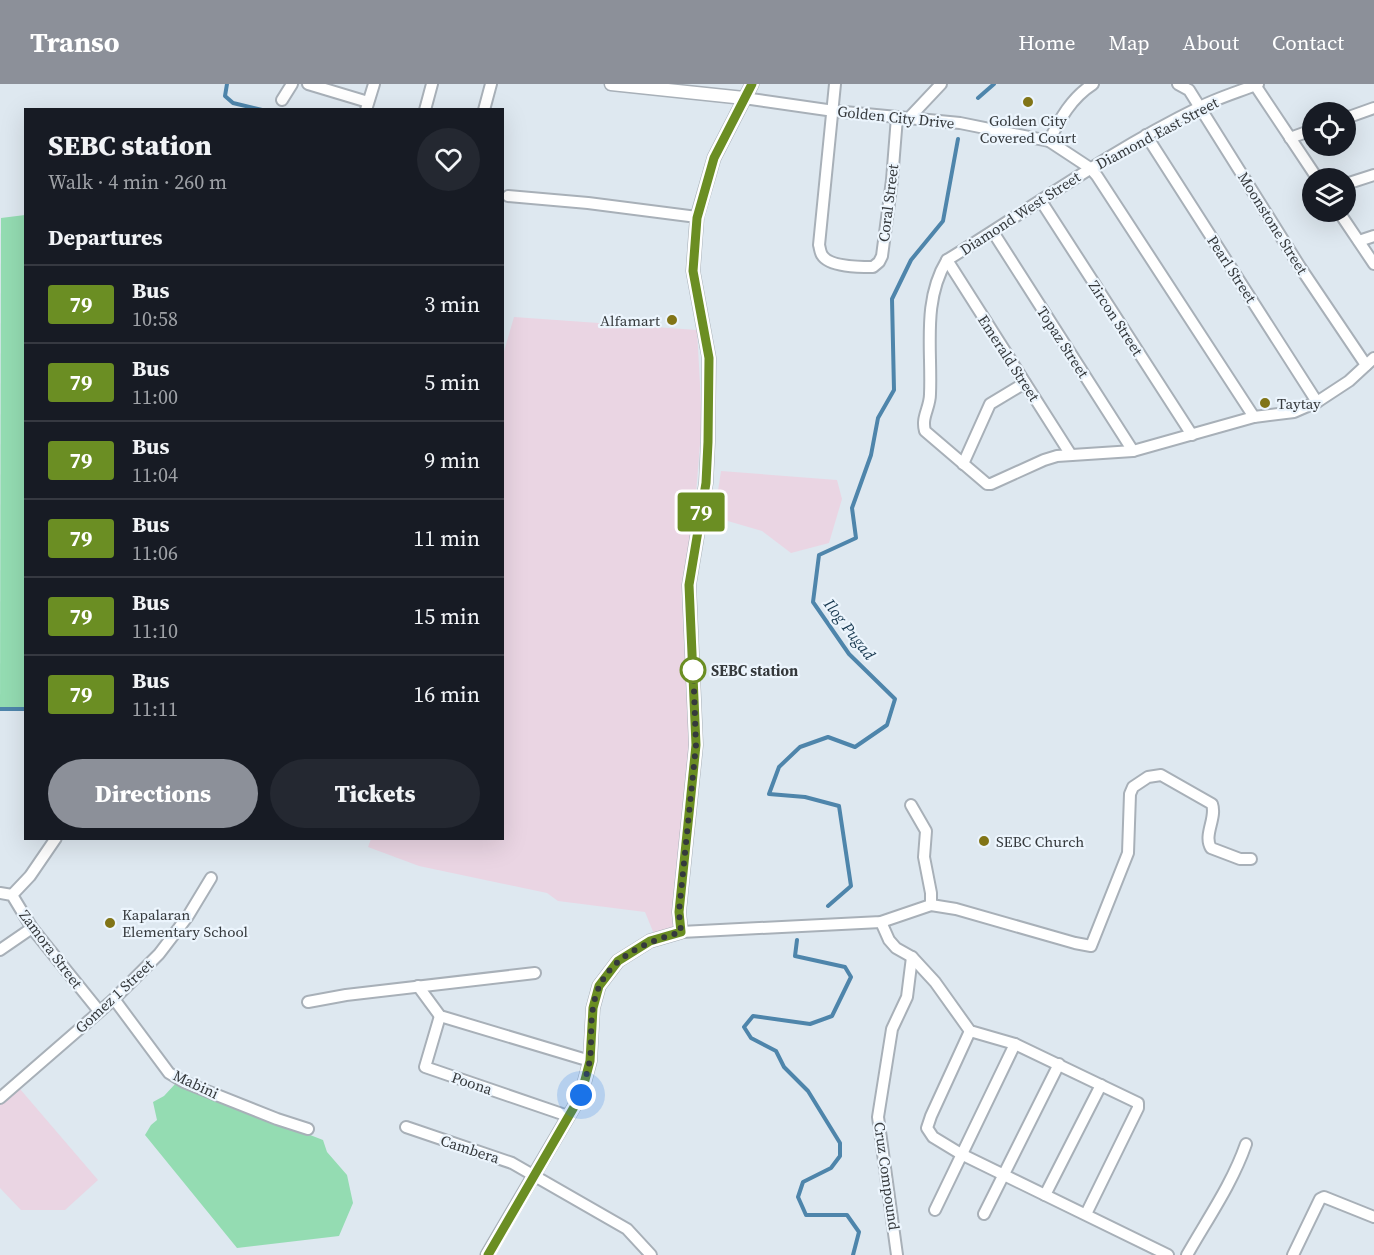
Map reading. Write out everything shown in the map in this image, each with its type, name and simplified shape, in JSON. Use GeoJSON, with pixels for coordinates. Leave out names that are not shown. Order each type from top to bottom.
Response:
{"type":"FeatureCollection","features":[{"type":"Feature","properties":{"kind":"street"},"geometry":{"type":"LineString","coordinates":[[282,100],[292,84]]}},
{"type":"Feature","properties":{"kind":"street"},"geometry":{"type":"LineString","coordinates":[[308,84],[367,106],[374,84]]}},
{"type":"Feature","properties":{"kind":"street"},"geometry":{"type":"LineString","coordinates":[[426,108],[432,84]]}},
{"type":"Feature","properties":{"kind":"street"},"geometry":{"type":"LineString","coordinates":[[485,108],[491,84]]}},
{"type":"Feature","properties":{"kind":"street","name":"Golden City Drive"},"geometry":{"type":"LineString","coordinates":[[611,84],[744,98],[834,111],[960,123],[1049,141],[1090,168],[1097,176],[1254,417]]}},
{"type":"Feature","properties":{"kind":"street"},"geometry":{"type":"LineString","coordinates":[[681,932],[679,912],[696,745],[689,585],[706,483],[709,400],[709,358],[693,271],[697,218],[714,158],[752,84]]}},
{"type":"Feature","properties":{"kind":"street"},"geometry":{"type":"LineString","coordinates":[[834,111],[836,84]]}},
{"type":"Feature","properties":{"kind":"street"},"geometry":{"type":"LineString","coordinates":[[909,118],[941,84]]}},
{"type":"Feature","properties":{"kind":"street"},"geometry":{"type":"LineString","coordinates":[[1049,141],[1062,114],[1076,97],[1093,84]]}},
{"type":"Feature","properties":{"kind":"street","name":"Moonstone Street"},"geometry":{"type":"LineString","coordinates":[[1178,84],[1190,90],[1300,267],[1370,362]]}},
{"type":"Feature","properties":{"kind":"street"},"geometry":{"type":"LineString","coordinates":[[1257,85],[1310,168]]}},
{"type":"Feature","properties":{"kind":"street","name":"Diamond East Street"},"geometry":{"type":"LineString","coordinates":[[1090,168],[1200,107],[1257,85]]}},
{"type":"Feature","properties":{"kind":"street"},"geometry":{"type":"LineString","coordinates":[[1356,114],[1374,108]]}},
{"type":"Feature","properties":{"kind":"street","name":"Coral Street"},"geometry":{"type":"LineString","coordinates":[[834,111],[819,245],[822,255],[828,260],[849,266],[873,267],[882,256],[897,117]]}},
{"type":"Feature","properties":{"kind":"street"},"geometry":{"type":"LineString","coordinates":[[1290,138],[1302,134]]}},
{"type":"Feature","properties":{"kind":"street","name":"Pearl Street"},"geometry":{"type":"LineString","coordinates":[[1146,135],[1317,402]]}},
{"type":"Feature","properties":{"kind":"street","name":"Diamond West Street"},"geometry":{"type":"LineString","coordinates":[[1090,168],[946,260],[939,273],[930,305],[930,398],[923,422],[925,431],[987,484],[991,484],[1044,460],[1071,455],[1133,451],[1254,417]]}},
{"type":"Feature","properties":{"kind":"street"},"geometry":{"type":"LineString","coordinates":[[1356,181],[1374,175]]}},
{"type":"Feature","properties":{"kind":"street"},"geometry":{"type":"LineString","coordinates":[[508,196],[588,203],[697,218]]}},
{"type":"Feature","properties":{"kind":"street","name":"Zircon Street"},"geometry":{"type":"LineString","coordinates":[[1041,201],[1192,435]]}},
{"type":"Feature","properties":{"kind":"street"},"geometry":{"type":"LineString","coordinates":[[1346,222],[1374,264]]}},
{"type":"Feature","properties":{"kind":"street","name":"Topaz Street"},"geometry":{"type":"LineString","coordinates":[[993,232],[1133,451]]}},
{"type":"Feature","properties":{"kind":"street"},"geometry":{"type":"LineString","coordinates":[[1359,241],[1374,236]]}},
{"type":"Feature","properties":{"kind":"street","name":"Emerald Street"},"geometry":{"type":"LineString","coordinates":[[946,260],[1071,455]]}},
{"type":"Feature","properties":{"kind":"street"},"geometry":{"type":"LineString","coordinates":[[1254,417],[1294,412],[1317,402],[1349,381],[1370,362]]}},
{"type":"Feature","properties":{"kind":"street"},"geometry":{"type":"LineString","coordinates":[[963,464],[990,404],[1025,383]]}},
{"type":"Feature","properties":{"kind":"street"},"geometry":{"type":"LineString","coordinates":[[488,1255],[581,1095],[590,1061],[593,1008],[599,986],[618,961],[650,941],[681,932],[881,922],[931,905],[956,909],[1091,946],[1128,854],[1130,794],[1137,782],[1161,775],[1212,804],[1213,812],[1208,841],[1211,848],[1240,859],[1251,859]]}},
{"type":"Feature","properties":{"kind":"street"},"geometry":{"type":"LineString","coordinates":[[911,805],[926,831],[924,857],[932,893],[931,905]]}},
{"type":"Feature","properties":{"kind":"street"},"geometry":{"type":"LineString","coordinates":[[12,895],[30,876],[55,840]]}},
{"type":"Feature","properties":{"kind":"street","name":"Gomez 1 Street"},"geometry":{"type":"LineString","coordinates":[[0,1098],[114,999],[159,954],[188,916],[211,879]]}},
{"type":"Feature","properties":{"kind":"street","name":"Zamora Street"},"geometry":{"type":"LineString","coordinates":[[0,893],[12,895],[32,928],[99,1011]]}},
{"type":"Feature","properties":{"kind":"street"},"geometry":{"type":"LineString","coordinates":[[881,922],[889,940],[896,948],[912,957],[935,982],[970,1031],[1015,1044],[1138,1102],[1138,1108],[1086,1214]]}},
{"type":"Feature","properties":{"kind":"street"},"geometry":{"type":"LineString","coordinates":[[0,950],[32,928]]}},
{"type":"Feature","properties":{"kind":"street","name":"Cruz Compound"},"geometry":{"type":"LineString","coordinates":[[897,1255],[878,1118],[892,1029],[907,997],[912,957]]}},
{"type":"Feature","properties":{"kind":"street"},"geometry":{"type":"LineString","coordinates":[[308,1002],[418,986],[535,973]]}},
{"type":"Feature","properties":{"kind":"street"},"geometry":{"type":"LineString","coordinates":[[418,986],[440,1016],[590,1061]]}},
{"type":"Feature","properties":{"kind":"street","name":"Mabini"},"geometry":{"type":"LineString","coordinates":[[114,999],[169,1073],[184,1082],[308,1129]]}},
{"type":"Feature","properties":{"kind":"street","name":"Poona"},"geometry":{"type":"LineString","coordinates":[[440,1016],[424,1066],[568,1116]]}},
{"type":"Feature","properties":{"kind":"street"},"geometry":{"type":"LineString","coordinates":[[970,1031],[927,1128],[933,1137],[961,1154],[1168,1255]]}},
{"type":"Feature","properties":{"kind":"street"},"geometry":{"type":"LineString","coordinates":[[935,1210],[1015,1044]]}},
{"type":"Feature","properties":{"kind":"street"},"geometry":{"type":"LineString","coordinates":[[984,1214],[1059,1064]]}},
{"type":"Feature","properties":{"kind":"street"},"geometry":{"type":"LineString","coordinates":[[1045,1195],[1101,1085]]}},
{"type":"Feature","properties":{"kind":"street","name":"Cambera"},"geometry":{"type":"LineString","coordinates":[[406,1127],[512,1163],[627,1229],[651,1255]]}},
{"type":"Feature","properties":{"kind":"street"},"geometry":{"type":"LineString","coordinates":[[1187,1255],[1240,1162],[1246,1144]]}},
{"type":"Feature","properties":{"kind":"street"},"geometry":{"type":"LineString","coordinates":[[1293,1255],[1320,1199],[1328,1197],[1374,1217]]}},
{"type":"Feature","properties":{"kind":"shaded area"},"geometry":{"type":"Polygon","coordinates":[[[514,317],[697,330],[702,420],[694,518],[682,592],[690,735],[673,928],[654,934],[645,912],[558,901],[547,893],[419,866],[368,847],[371,840],[504,840],[504,351],[514,317]]]}},
{"type":"Feature","properties":{"kind":"shaded area"},"geometry":{"type":"Polygon","coordinates":[[[721,471],[837,480],[842,499],[829,543],[791,553],[762,531],[714,517],[721,471]]]}},
{"type":"Feature","properties":{"kind":"shaded area"},"geometry":{"type":"Polygon","coordinates":[[[20,1089],[98,1180],[65,1210],[21,1210],[0,1188],[0,1105],[20,1089]]]}},
{"type":"Feature","properties":{"kind":"green space"},"geometry":{"type":"Polygon","coordinates":[[[24,215],[24,709],[0,709],[1,218],[24,215]]]}},
{"type":"Feature","properties":{"kind":"green space"},"geometry":{"type":"Polygon","coordinates":[[[176,1083],[323,1140],[327,1152],[347,1175],[353,1203],[339,1236],[237,1248],[145,1135],[157,1120],[153,1102],[164,1096],[176,1083]]]}},
{"type":"Feature","properties":{"kind":"waterway"},"geometry":{"type":"LineString","coordinates":[[227,84],[225,96],[233,103],[254,108]]}},
{"type":"Feature","properties":{"kind":"waterway","name":"Ilog Pugad"},"geometry":{"type":"LineString","coordinates":[[978,98],[994,84]]}},
{"type":"Feature","properties":{"kind":"waterway","name":"Ilog Pugad"},"geometry":{"type":"LineString","coordinates":[[828,906],[851,886],[839,806],[805,797],[769,794],[779,767],[800,747],[828,737],[855,747],[887,725],[895,699],[849,654],[813,602],[819,555],[856,538],[852,508],[871,455],[878,418],[894,390],[892,299],[911,260],[943,221],[958,139]]}},
{"type":"Feature","properties":{"kind":"waterway"},"geometry":{"type":"LineString","coordinates":[[0,709],[24,709]]}},
{"type":"Feature","properties":{"kind":"waterway","name":"Ilog Pugad"},"geometry":{"type":"LineString","coordinates":[[797,940],[795,956],[845,967],[851,977],[832,1016],[810,1024],[753,1016],[744,1027],[751,1038],[776,1051],[784,1067],[808,1091],[840,1143],[840,1156],[831,1168],[803,1182],[798,1197],[806,1215],[847,1215],[859,1232],[853,1255]]}},
{"type":"Feature","properties":{"kind":"bus line","name":"79"},"geometry":{"type":"LineString","coordinates":[[488,1255],[581,1095],[590,1061],[593,1008],[599,986],[618,961],[650,941],[681,932],[679,912],[696,745],[688,601],[706,483],[709,407],[709,358],[693,271],[697,218],[714,158],[752,84]]}},
{"type":"Feature","properties":{"kind":"place","name":"Golden City Covered Court"},"geometry":{"type":"Point","coordinates":[1028,102]}},
{"type":"Feature","properties":{"kind":"place","name":"Alfamart"},"geometry":{"type":"Point","coordinates":[672,320]}},
{"type":"Feature","properties":{"kind":"place","name":"Taytay"},"geometry":{"type":"Point","coordinates":[1265,403]}},
{"type":"Feature","properties":{"kind":"place","name":"SEBC station"},"geometry":{"type":"Point","coordinates":[693,670]}},
{"type":"Feature","properties":{"kind":"place","name":"SEBC Church"},"geometry":{"type":"Point","coordinates":[984,841]}},
{"type":"Feature","properties":{"kind":"place","name":"Kapalaran Elementary School"},"geometry":{"type":"Point","coordinates":[110,923]}},
{"type":"Feature","properties":{"kind":"route"},"geometry":{"type":"LineString","coordinates":[[581,1095],[590,1061],[593,1008],[599,986],[618,961],[650,941],[681,932],[679,912],[696,745],[693,662],[693,670]]}}]}
